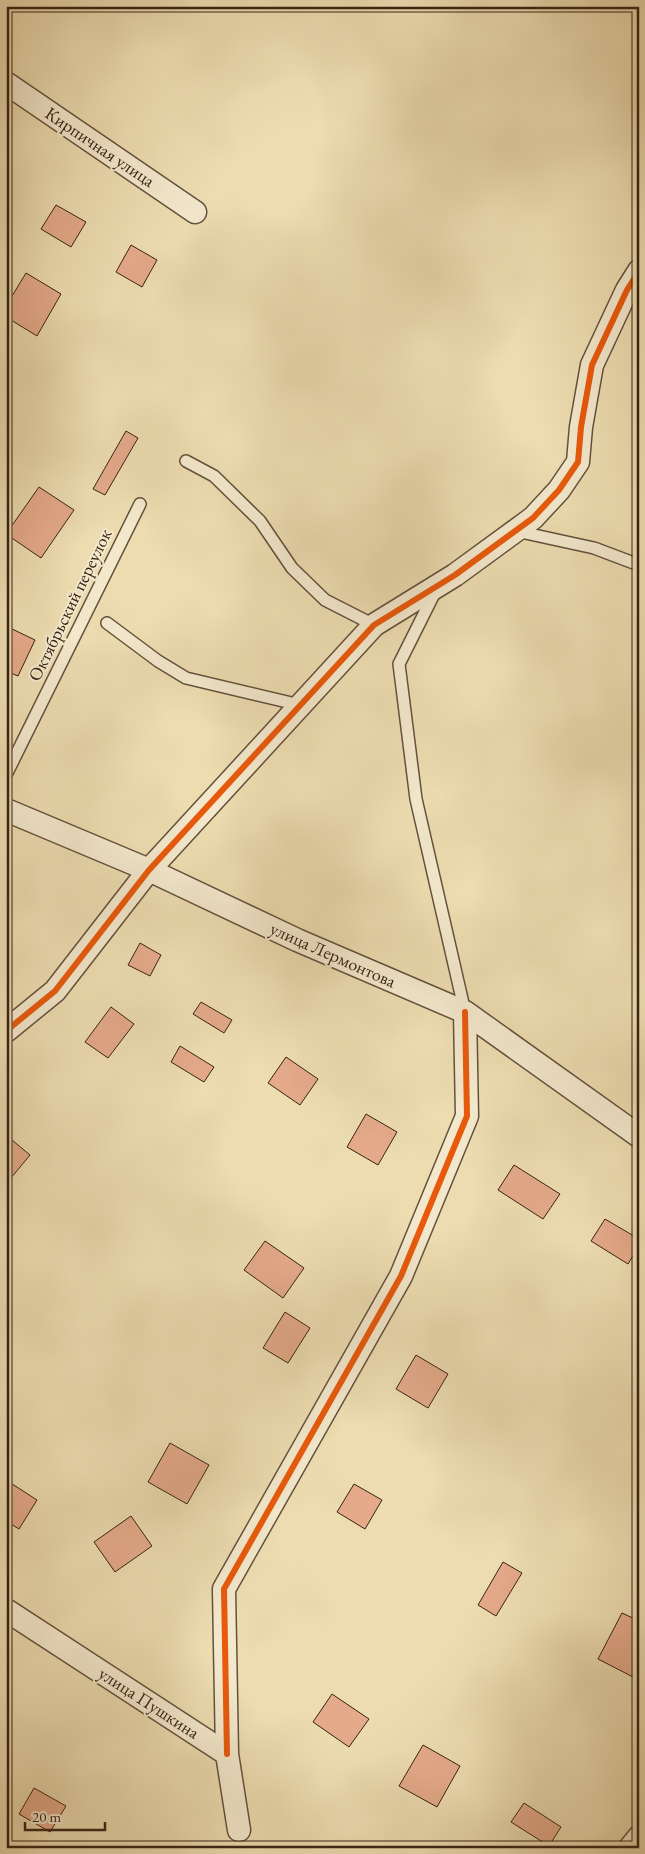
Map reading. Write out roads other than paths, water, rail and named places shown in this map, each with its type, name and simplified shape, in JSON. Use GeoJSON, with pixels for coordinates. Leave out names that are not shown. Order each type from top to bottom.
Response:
{"type":"FeatureCollection","features":[{"type":"Feature","properties":{"kind":"street","name":"Кирпичная улица"},"geometry":{"type":"LineString","coordinates":[[6,83],[195,212]]}},
{"type":"Feature","properties":{"kind":"street"},"geometry":{"type":"LineString","coordinates":[[6,1031],[55,991],[149,870],[374,625],[455,575],[516,531],[533,518],[558,490],[578,462],[581,428],[592,365],[627,290],[639,271]]}},
{"type":"Feature","properties":{"kind":"street","name":"улица Лермонтова"},"geometry":{"type":"LineString","coordinates":[[6,810],[149,870],[297,940],[465,1012],[639,1136]]}},
{"type":"Feature","properties":{"kind":"street"},"geometry":{"type":"LineString","coordinates":[[239,1830],[227,1754],[224,1589],[401,1276],[467,1116],[465,1012]]}},
{"type":"Feature","properties":{"kind":"street","name":"улица Пушкина"},"geometry":{"type":"LineString","coordinates":[[6,1610],[227,1754]]}},
{"type":"Feature","properties":{"kind":"street"},"geometry":{"type":"LineString","coordinates":[[630,1848],[639,1837]]}},
{"type":"Feature","properties":{"kind":"lane"},"geometry":{"type":"LineString","coordinates":[[186,461],[214,476],[260,521],[292,568],[325,600],[374,625]]}},
{"type":"Feature","properties":{"kind":"lane","name":"Октябрьский переулок"},"geometry":{"type":"LineString","coordinates":[[6,775],[140,504]]}},
{"type":"Feature","properties":{"kind":"lane"},"geometry":{"type":"LineString","coordinates":[[516,531],[594,548],[639,565]]}},
{"type":"Feature","properties":{"kind":"lane"},"geometry":{"type":"LineString","coordinates":[[438,585],[399,664],[416,799],[465,1012]]}},
{"type":"Feature","properties":{"kind":"lane"},"geometry":{"type":"LineString","coordinates":[[107,623],[158,661],[186,678],[300,705]]}}]}
